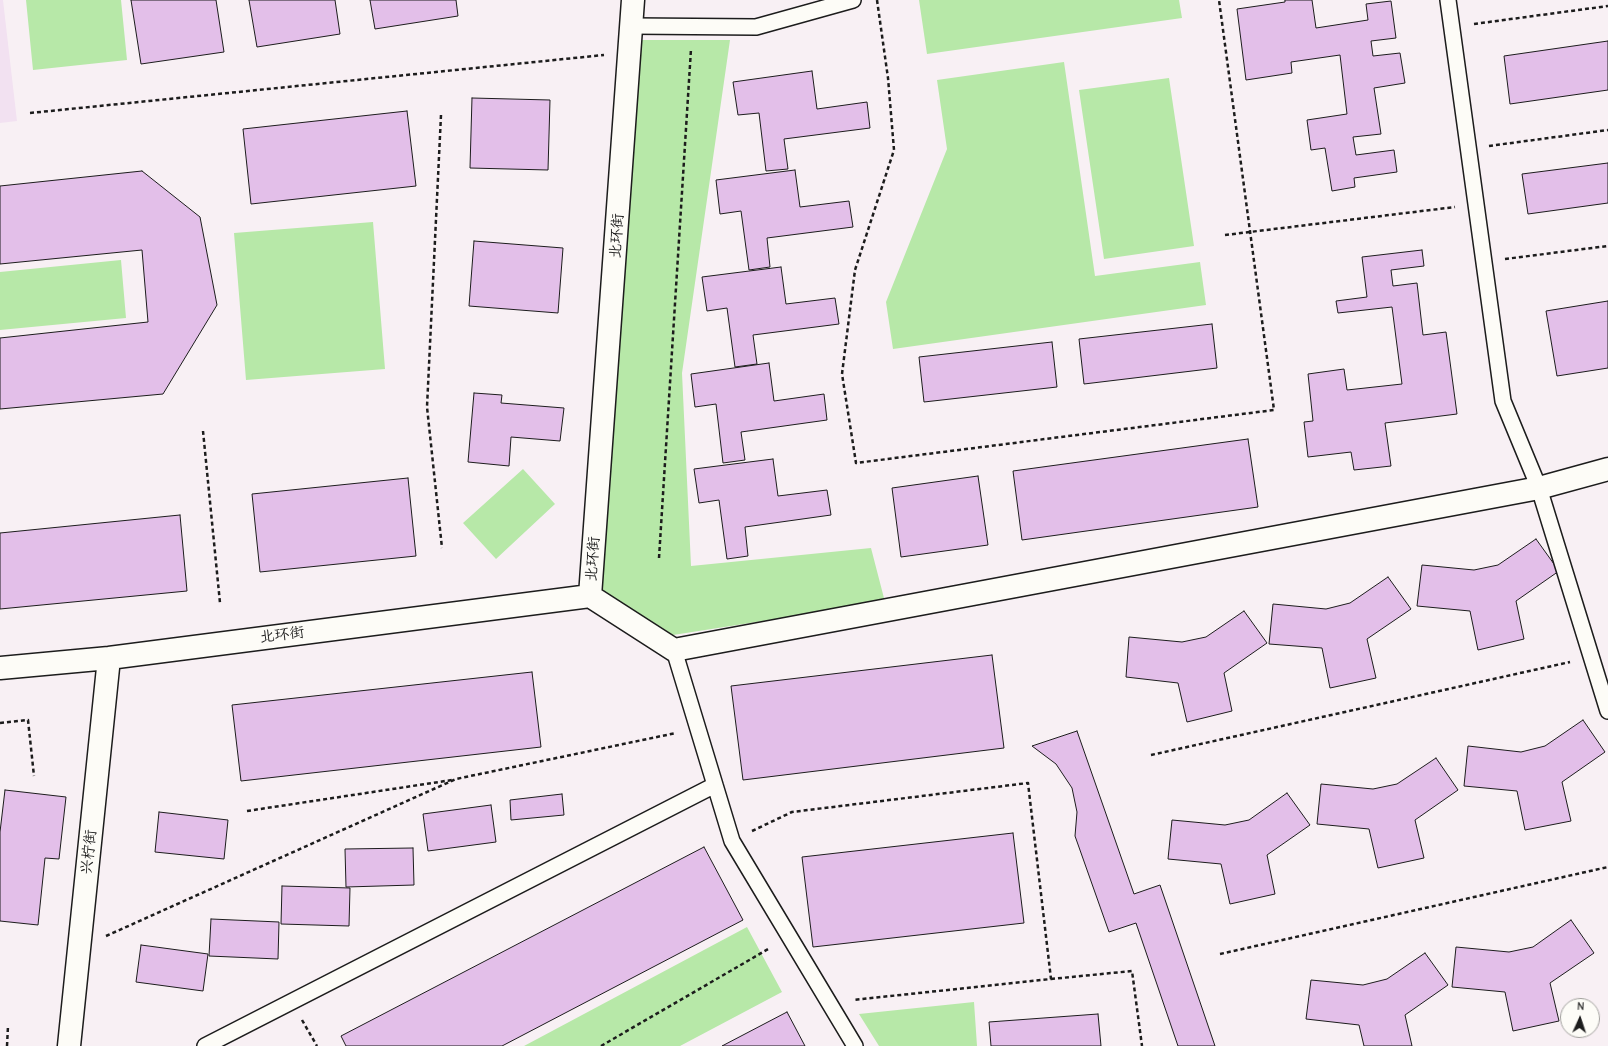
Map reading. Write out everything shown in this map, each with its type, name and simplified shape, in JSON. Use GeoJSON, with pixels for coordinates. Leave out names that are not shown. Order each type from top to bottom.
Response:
{"type":"FeatureCollection","features":[{"type":"Feature","properties":{"kind":"street","name":"北环街"},"geometry":{"type":"LineString","coordinates":[[0,668],[109,658],[590,596],[633,0]]}},
{"type":"Feature","properties":{"kind":"street"},"geometry":{"type":"LineString","coordinates":[[590,596],[674,650],[1539,488],[1608,469]]}},
{"type":"Feature","properties":{"kind":"street","name":"兴柠街"},"geometry":{"type":"LineString","coordinates":[[69,1046],[109,658]]}},
{"type":"Feature","properties":{"kind":"lane"},"geometry":{"type":"LineString","coordinates":[[632,26],[756,27],[854,0]]}},
{"type":"Feature","properties":{"kind":"lane"},"geometry":{"type":"LineString","coordinates":[[1448,0],[1503,401],[1539,488],[1608,711]]}},
{"type":"Feature","properties":{"kind":"lane"},"geometry":{"type":"LineString","coordinates":[[674,650],[732,841],[856,1046]]}},
{"type":"Feature","properties":{"kind":"lane"},"geometry":{"type":"LineString","coordinates":[[205,1046],[715,785]]}},
{"type":"Feature","properties":{"kind":"path"},"geometry":{"type":"LineString","coordinates":[[877,0],[888,78],[894,150],[855,270],[842,374],[856,463],[1274,410],[1219,0]]}},
{"type":"Feature","properties":{"kind":"path"},"geometry":{"type":"LineString","coordinates":[[1452,27],[1608,6]]}},
{"type":"Feature","properties":{"kind":"path"},"geometry":{"type":"LineString","coordinates":[[659,558],[692,26]]}},
{"type":"Feature","properties":{"kind":"path"},"geometry":{"type":"LineString","coordinates":[[30,114],[630,52]]}},
{"type":"Feature","properties":{"kind":"path"},"geometry":{"type":"LineString","coordinates":[[441,115],[427,407],[442,548]]}},
{"type":"Feature","properties":{"kind":"path"},"geometry":{"type":"LineString","coordinates":[[1468,148],[1608,130]]}},
{"type":"Feature","properties":{"kind":"path"},"geometry":{"type":"LineString","coordinates":[[1225,235],[1476,204]]}},
{"type":"Feature","properties":{"kind":"path"},"geometry":{"type":"LineString","coordinates":[[1484,262],[1608,246]]}},
{"type":"Feature","properties":{"kind":"path"},"geometry":{"type":"LineString","coordinates":[[203,431],[220,603]]}},
{"type":"Feature","properties":{"kind":"path"},"geometry":{"type":"LineString","coordinates":[[1151,755],[1591,657]]}},
{"type":"Feature","properties":{"kind":"path"},"geometry":{"type":"LineString","coordinates":[[0,723],[28,720],[34,776]]}},
{"type":"Feature","properties":{"kind":"path"},"geometry":{"type":"LineString","coordinates":[[247,811],[456,779],[698,728]]}},
{"type":"Feature","properties":{"kind":"path"},"geometry":{"type":"LineString","coordinates":[[79,948],[456,779]]}},
{"type":"Feature","properties":{"kind":"path"},"geometry":{"type":"LineString","coordinates":[[732,841],[792,812],[1028,782],[1051,979]]}},
{"type":"Feature","properties":{"kind":"path"},"geometry":{"type":"LineString","coordinates":[[1220,954],[1608,867]]}},
{"type":"Feature","properties":{"kind":"path"},"geometry":{"type":"LineString","coordinates":[[601,1046],[790,936]]}},
{"type":"Feature","properties":{"kind":"path"},"geometry":{"type":"LineString","coordinates":[[829,1002],[1132,971],[1142,1046]]}},
{"type":"Feature","properties":{"kind":"path"},"geometry":{"type":"LineString","coordinates":[[292,1002],[316,1046]]}},
{"type":"Feature","properties":{"kind":"path"},"geometry":{"type":"LineString","coordinates":[[6,1046],[8,1026]]}},
{"type":"Feature","properties":{"kind":"shaded area"},"geometry":{"type":"Polygon","coordinates":[[[0,0],[3,0],[17,121],[0,123],[0,0]]]}},
{"type":"Feature","properties":{"kind":"green space"},"geometry":{"type":"Polygon","coordinates":[[[26,0],[121,0],[127,60],[33,70],[26,0]]]}},
{"type":"Feature","properties":{"kind":"green space"},"geometry":{"type":"Polygon","coordinates":[[[919,0],[1179,0],[1182,18],[927,54],[919,0]]]}},
{"type":"Feature","properties":{"kind":"green space"},"geometry":{"type":"Polygon","coordinates":[[[640,40],[730,40],[682,373],[691,566],[871,548],[885,602],[673,635],[602,590],[640,40]]]}},
{"type":"Feature","properties":{"kind":"green space"},"geometry":{"type":"Polygon","coordinates":[[[1064,62],[1095,276],[1200,262],[1206,305],[893,349],[886,302],[947,149],[937,80],[1064,62]]]}},
{"type":"Feature","properties":{"kind":"green space"},"geometry":{"type":"Polygon","coordinates":[[[1169,78],[1194,246],[1104,259],[1079,90],[1169,78]]]}},
{"type":"Feature","properties":{"kind":"green space"},"geometry":{"type":"Polygon","coordinates":[[[373,222],[385,369],[246,380],[234,233],[373,222]]]}},
{"type":"Feature","properties":{"kind":"green space"},"geometry":{"type":"Polygon","coordinates":[[[121,260],[126,318],[0,330],[0,272],[121,260]]]}},
{"type":"Feature","properties":{"kind":"green space"},"geometry":{"type":"Polygon","coordinates":[[[523,469],[555,504],[496,559],[463,523],[523,469]]]}},
{"type":"Feature","properties":{"kind":"green space"},"geometry":{"type":"Polygon","coordinates":[[[747,927],[782,992],[680,1046],[524,1046],[747,927]]]}},
{"type":"Feature","properties":{"kind":"green space"},"geometry":{"type":"Polygon","coordinates":[[[974,1002],[977,1046],[879,1046],[859,1014],[974,1002]]]}},
{"type":"Feature","properties":{"kind":"building"},"geometry":{"type":"Polygon","coordinates":[[[131,0],[216,0],[224,52],[141,64],[131,0]]]}},
{"type":"Feature","properties":{"kind":"building"},"geometry":{"type":"Polygon","coordinates":[[[249,0],[335,0],[340,34],[257,47],[249,0]]]}},
{"type":"Feature","properties":{"kind":"building"},"geometry":{"type":"Polygon","coordinates":[[[370,0],[456,0],[458,16],[375,29],[370,0]]]}},
{"type":"Feature","properties":{"kind":"building"},"geometry":{"type":"Polygon","coordinates":[[[1285,0],[1312,0],[1316,28],[1368,20],[1366,4],[1391,1],[1396,38],[1371,41],[1373,56],[1400,53],[1405,83],[1374,88],[1381,134],[1353,137],[1356,155],[1394,150],[1397,172],[1354,178],[1355,187],[1332,191],[1325,148],[1311,150],[1307,120],[1347,114],[1340,55],[1291,62],[1292,73],[1246,80],[1237,9],[1285,2],[1285,0]]]}},
{"type":"Feature","properties":{"kind":"building"},"geometry":{"type":"Polygon","coordinates":[[[1608,41],[1608,90],[1510,104],[1504,56],[1608,41]]]}},
{"type":"Feature","properties":{"kind":"building"},"geometry":{"type":"Polygon","coordinates":[[[812,71],[817,109],[867,102],[870,128],[784,139],[788,169],[766,171],[759,113],[738,115],[733,82],[812,71]]]}},
{"type":"Feature","properties":{"kind":"building"},"geometry":{"type":"Polygon","coordinates":[[[472,98],[550,100],[548,170],[470,168],[472,98]]]}},
{"type":"Feature","properties":{"kind":"building"},"geometry":{"type":"Polygon","coordinates":[[[407,111],[416,186],[251,204],[243,129],[407,111]]]}},
{"type":"Feature","properties":{"kind":"building"},"geometry":{"type":"Polygon","coordinates":[[[1608,163],[1608,203],[1528,214],[1522,174],[1608,163]]]}},
{"type":"Feature","properties":{"kind":"building"},"geometry":{"type":"Polygon","coordinates":[[[795,170],[800,207],[849,201],[853,227],[767,238],[770,267],[749,270],[741,211],[720,214],[716,180],[795,170]]]}},
{"type":"Feature","properties":{"kind":"building"},"geometry":{"type":"Polygon","coordinates":[[[142,171],[200,217],[217,305],[163,394],[0,409],[0,338],[148,322],[142,250],[0,264],[0,186],[142,171]]]}},
{"type":"Feature","properties":{"kind":"building"},"geometry":{"type":"Polygon","coordinates":[[[474,241],[563,248],[558,313],[469,306],[474,241]]]}},
{"type":"Feature","properties":{"kind":"building"},"geometry":{"type":"Polygon","coordinates":[[[1422,250],[1424,266],[1391,270],[1393,286],[1417,283],[1423,335],[1446,332],[1457,414],[1385,423],[1391,466],[1354,470],[1351,452],[1308,457],[1304,422],[1313,421],[1308,374],[1344,369],[1347,390],[1402,384],[1392,307],[1338,313],[1336,301],[1367,297],[1362,257],[1422,250]]]}},
{"type":"Feature","properties":{"kind":"building"},"geometry":{"type":"Polygon","coordinates":[[[781,267],[786,304],[835,298],[839,324],[753,335],[757,364],[735,367],[727,308],[707,311],[702,277],[781,267]]]}},
{"type":"Feature","properties":{"kind":"building"},"geometry":{"type":"Polygon","coordinates":[[[1608,301],[1608,368],[1557,376],[1546,311],[1608,301]]]}},
{"type":"Feature","properties":{"kind":"building"},"geometry":{"type":"Polygon","coordinates":[[[1212,324],[1217,368],[1084,384],[1079,339],[1212,324]]]}},
{"type":"Feature","properties":{"kind":"building"},"geometry":{"type":"Polygon","coordinates":[[[1052,342],[1057,387],[924,402],[919,357],[1052,342]]]}},
{"type":"Feature","properties":{"kind":"building"},"geometry":{"type":"Polygon","coordinates":[[[769,363],[774,401],[824,394],[827,420],[741,432],[745,460],[723,463],[716,404],[695,407],[691,374],[769,363]]]}},
{"type":"Feature","properties":{"kind":"building"},"geometry":{"type":"Polygon","coordinates":[[[474,393],[502,395],[501,403],[564,408],[560,441],[511,437],[509,466],[468,462],[474,393]]]}},
{"type":"Feature","properties":{"kind":"building"},"geometry":{"type":"Polygon","coordinates":[[[1248,439],[1258,507],[1022,540],[1013,471],[1248,439]]]}},
{"type":"Feature","properties":{"kind":"building"},"geometry":{"type":"Polygon","coordinates":[[[773,459],[778,496],[827,490],[831,515],[745,527],[748,556],[727,559],[719,500],[699,503],[694,469],[773,459]]]}},
{"type":"Feature","properties":{"kind":"building"},"geometry":{"type":"Polygon","coordinates":[[[978,476],[988,545],[901,557],[892,488],[978,476]]]}},
{"type":"Feature","properties":{"kind":"building"},"geometry":{"type":"Polygon","coordinates":[[[408,478],[416,556],[260,572],[252,494],[408,478]]]}},
{"type":"Feature","properties":{"kind":"building"},"geometry":{"type":"Polygon","coordinates":[[[180,515],[187,591],[0,609],[0,533],[180,515]]]}},
{"type":"Feature","properties":{"kind":"building"},"geometry":{"type":"Polygon","coordinates":[[[1536,539],[1559,571],[1516,601],[1524,639],[1478,650],[1470,611],[1417,606],[1422,565],[1474,570],[1498,565],[1536,539]]]}},
{"type":"Feature","properties":{"kind":"building"},"geometry":{"type":"Polygon","coordinates":[[[1388,577],[1411,609],[1367,639],[1376,678],[1330,688],[1322,648],[1269,644],[1273,604],[1326,609],[1350,603],[1388,577]]]}},
{"type":"Feature","properties":{"kind":"building"},"geometry":{"type":"Polygon","coordinates":[[[1244,611],[1267,643],[1224,673],[1232,711],[1187,722],[1178,683],[1126,677],[1129,637],[1182,642],[1206,637],[1244,611]]]}},
{"type":"Feature","properties":{"kind":"building"},"geometry":{"type":"Polygon","coordinates":[[[992,655],[1004,748],[743,780],[731,686],[992,655]]]}},
{"type":"Feature","properties":{"kind":"building"},"geometry":{"type":"Polygon","coordinates":[[[532,672],[541,747],[241,781],[232,705],[532,672]]]}},
{"type":"Feature","properties":{"kind":"building"},"geometry":{"type":"Polygon","coordinates":[[[1583,720],[1605,752],[1562,782],[1571,821],[1525,830],[1517,791],[1464,786],[1468,746],[1521,752],[1545,746],[1583,720]]]}},
{"type":"Feature","properties":{"kind":"building"},"geometry":{"type":"Polygon","coordinates":[[[1077,731],[1134,894],[1160,885],[1215,1046],[1178,1046],[1136,923],[1109,932],[1075,836],[1077,812],[1072,788],[1056,764],[1032,746],[1077,731]]]}},
{"type":"Feature","properties":{"kind":"building"},"geometry":{"type":"Polygon","coordinates":[[[1436,758],[1458,790],[1415,820],[1424,858],[1378,868],[1369,829],[1317,824],[1321,784],[1373,789],[1397,784],[1436,758]]]}},
{"type":"Feature","properties":{"kind":"building"},"geometry":{"type":"Polygon","coordinates":[[[5,790],[66,797],[59,859],[45,858],[38,925],[0,921],[0,832],[5,790]]]}},
{"type":"Feature","properties":{"kind":"building"},"geometry":{"type":"Polygon","coordinates":[[[1287,793],[1310,825],[1267,855],[1275,894],[1230,904],[1221,864],[1168,859],[1172,820],[1225,825],[1249,820],[1287,793]]]}},
{"type":"Feature","properties":{"kind":"building"},"geometry":{"type":"Polygon","coordinates":[[[562,794],[564,815],[511,820],[510,800],[562,794]]]}},
{"type":"Feature","properties":{"kind":"building"},"geometry":{"type":"Polygon","coordinates":[[[491,805],[496,842],[428,851],[423,814],[491,805]]]}},
{"type":"Feature","properties":{"kind":"building"},"geometry":{"type":"Polygon","coordinates":[[[159,812],[228,820],[224,859],[155,852],[159,812]]]}},
{"type":"Feature","properties":{"kind":"building"},"geometry":{"type":"Polygon","coordinates":[[[1013,833],[1024,923],[813,947],[802,857],[1013,833]]]}},
{"type":"Feature","properties":{"kind":"building"},"geometry":{"type":"Polygon","coordinates":[[[704,847],[743,920],[502,1046],[346,1046],[341,1036],[704,847]]]}},
{"type":"Feature","properties":{"kind":"building"},"geometry":{"type":"Polygon","coordinates":[[[413,848],[414,885],[346,887],[345,849],[413,848]]]}},
{"type":"Feature","properties":{"kind":"building"},"geometry":{"type":"Polygon","coordinates":[[[282,886],[350,888],[349,926],[281,924],[282,886]]]}},
{"type":"Feature","properties":{"kind":"building"},"geometry":{"type":"Polygon","coordinates":[[[211,919],[279,922],[278,959],[209,956],[211,919]]]}},
{"type":"Feature","properties":{"kind":"building"},"geometry":{"type":"Polygon","coordinates":[[[1571,920],[1594,953],[1550,983],[1559,1021],[1513,1031],[1505,992],[1452,987],[1456,947],[1509,952],[1533,947],[1571,920]]]}},
{"type":"Feature","properties":{"kind":"building"},"geometry":{"type":"Polygon","coordinates":[[[141,945],[208,954],[203,991],[136,982],[141,945]]]}},
{"type":"Feature","properties":{"kind":"building"},"geometry":{"type":"Polygon","coordinates":[[[1425,953],[1448,985],[1405,1015],[1412,1046],[1364,1046],[1359,1025],[1306,1019],[1311,980],[1363,985],[1387,979],[1425,953]]]}},
{"type":"Feature","properties":{"kind":"building"},"geometry":{"type":"Polygon","coordinates":[[[787,1012],[805,1046],[722,1046],[787,1012]]]}},
{"type":"Feature","properties":{"kind":"building"},"geometry":{"type":"Polygon","coordinates":[[[1098,1014],[1101,1046],[991,1046],[989,1022],[1098,1014]]]}}]}
